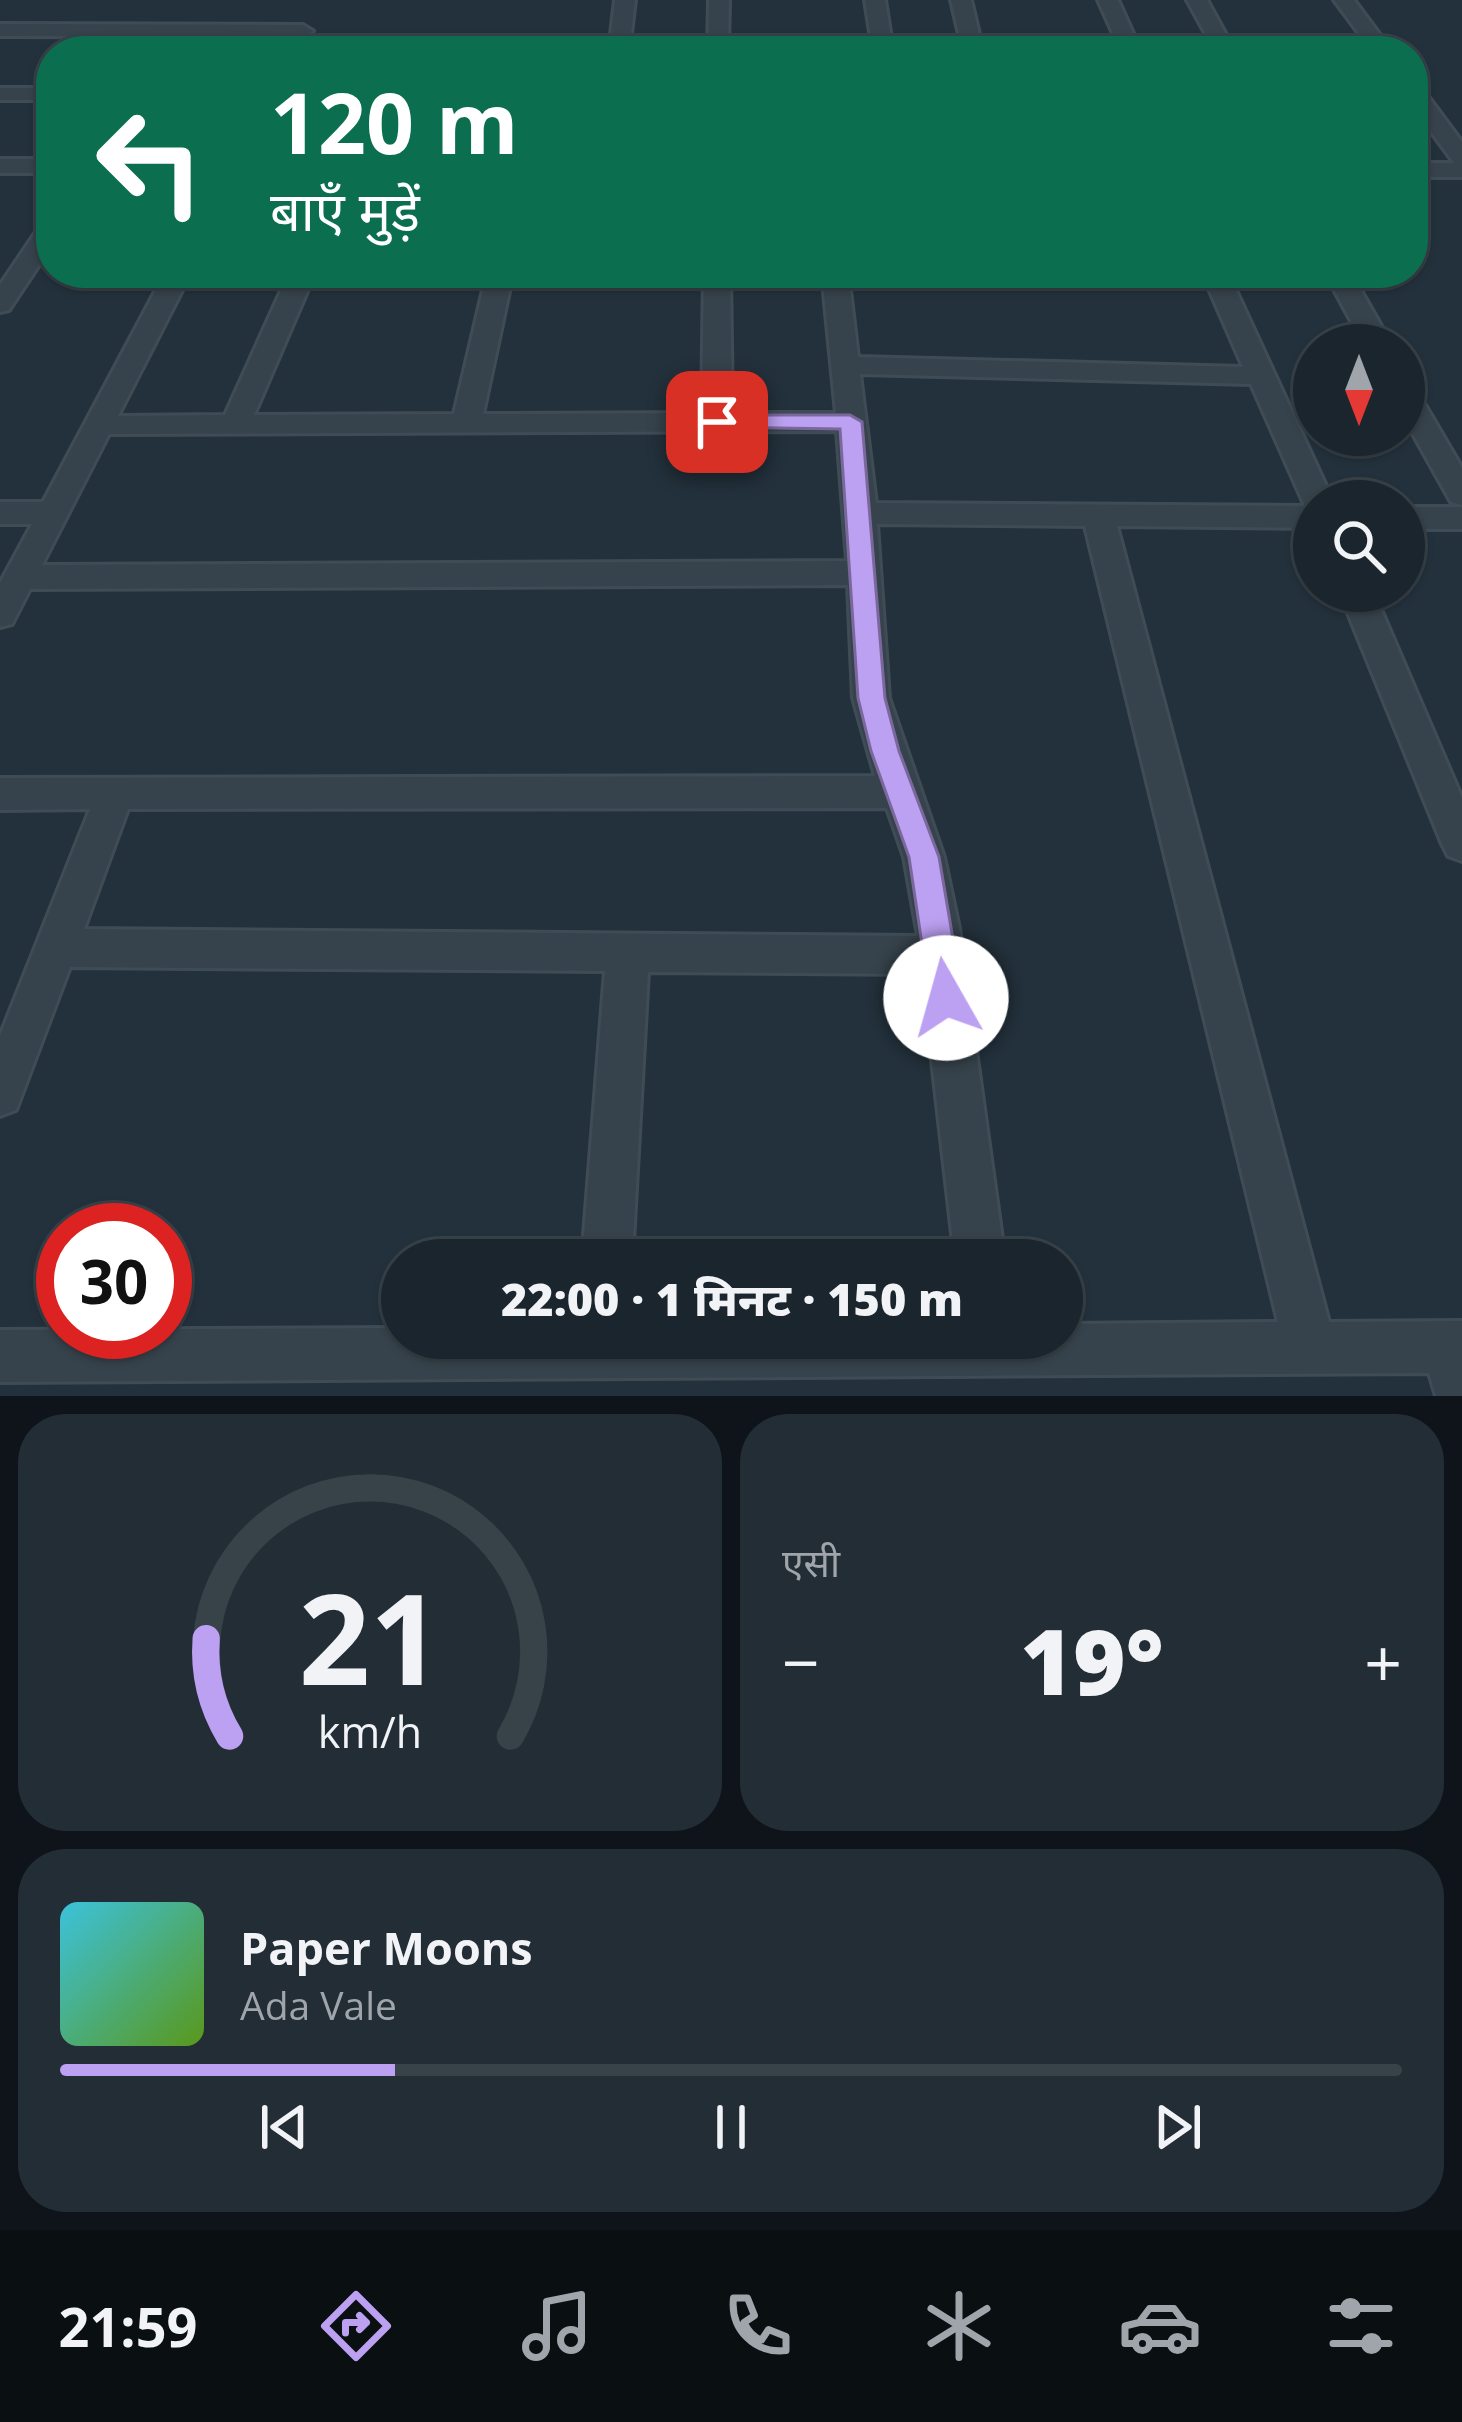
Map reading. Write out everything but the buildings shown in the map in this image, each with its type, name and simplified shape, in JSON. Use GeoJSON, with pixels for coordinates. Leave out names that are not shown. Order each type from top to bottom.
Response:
{"type":"FeatureCollection","features":[{"type":"Feature","properties":{"kind":"street"},"geometry":{"type":"LineString","coordinates":[[621,36],[625,0]]}},
{"type":"Feature","properties":{"kind":"street"},"geometry":{"type":"LineString","coordinates":[[718,36],[719,0]]}},
{"type":"Feature","properties":{"kind":"street"},"geometry":{"type":"LineString","coordinates":[[875,0],[881,36]]}},
{"type":"Feature","properties":{"kind":"street"},"geometry":{"type":"LineString","coordinates":[[961,0],[969,36]]}},
{"type":"Feature","properties":{"kind":"street"},"geometry":{"type":"LineString","coordinates":[[1108,0],[1124,36]]}},
{"type":"Feature","properties":{"kind":"street"},"geometry":{"type":"LineString","coordinates":[[1197,0],[1217,36]]}},
{"type":"Feature","properties":{"kind":"street"},"geometry":{"type":"LineString","coordinates":[[1344,0],[1371,36]]}},
{"type":"Feature","properties":{"kind":"street"},"geometry":{"type":"LineString","coordinates":[[0,30],[307,23],[300,36]]}},
{"type":"Feature","properties":{"kind":"street"},"geometry":{"type":"LineString","coordinates":[[0,94],[36,94]]}},
{"type":"Feature","properties":{"kind":"street"},"geometry":{"type":"LineString","coordinates":[[1428,112],[1462,158]]}},
{"type":"Feature","properties":{"kind":"street"},"geometry":{"type":"LineString","coordinates":[[0,166],[36,166]]}},
{"type":"Feature","properties":{"kind":"street"},"geometry":{"type":"LineString","coordinates":[[1428,170],[1462,170]]}},
{"type":"Feature","properties":{"kind":"street"},"geometry":{"type":"LineString","coordinates":[[0,304],[36,250]]}},
{"type":"Feature","properties":{"kind":"street"},"geometry":{"type":"LineString","coordinates":[[0,256],[32,256]]}},
{"type":"Feature","properties":{"kind":"street"},"geometry":{"type":"LineString","coordinates":[[0,615],[170,288]]}},
{"type":"Feature","properties":{"kind":"street"},"geometry":{"type":"LineString","coordinates":[[236,424],[295,288]]}},
{"type":"Feature","properties":{"kind":"street"},"geometry":{"type":"LineString","coordinates":[[466,424],[497,288]]}},
{"type":"Feature","properties":{"kind":"street"},"geometry":{"type":"LineString","coordinates":[[717,288],[717,422]]}},
{"type":"Feature","properties":{"kind":"street"},"geometry":{"type":"LineString","coordinates":[[836,288],[861,513],[871,698],[924,857],[977,1239]]}},
{"type":"Feature","properties":{"kind":"street"},"geometry":{"type":"LineString","coordinates":[[1222,288],[1308,480]]}},
{"type":"Feature","properties":{"kind":"street"},"geometry":{"type":"LineString","coordinates":[[1346,288],[1366,324]]}},
{"type":"Feature","properties":{"kind":"street"},"geometry":{"type":"LineString","coordinates":[[844,365],[1261,376]]}},
{"type":"Feature","properties":{"kind":"street"},"geometry":{"type":"LineString","coordinates":[[99,425],[850,422]]}},
{"type":"Feature","properties":{"kind":"street"},"geometry":{"type":"LineString","coordinates":[[1425,429],[1462,495]]}},
{"type":"Feature","properties":{"kind":"street"},"geometry":{"type":"LineString","coordinates":[[0,513],[53,513]]}},
{"type":"Feature","properties":{"kind":"street"},"geometry":{"type":"LineString","coordinates":[[861,513],[1293,517]]}},
{"type":"Feature","properties":{"kind":"street"},"geometry":{"type":"LineString","coordinates":[[1099,515],[1310,1348]]}},
{"type":"Feature","properties":{"kind":"street"},"geometry":{"type":"LineString","coordinates":[[1425,518],[1462,518]]}},
{"type":"Feature","properties":{"kind":"street"},"geometry":{"type":"LineString","coordinates":[[20,577],[864,573]]}},
{"type":"Feature","properties":{"kind":"street"},"geometry":{"type":"LineString","coordinates":[[1365,612],[1462,844]]}},
{"type":"Feature","properties":{"kind":"street"},"geometry":{"type":"LineString","coordinates":[[0,794],[901,792]]}},
{"type":"Feature","properties":{"kind":"street"},"geometry":{"type":"LineString","coordinates":[[0,1094],[115,794]]}},
{"type":"Feature","properties":{"kind":"street"},"geometry":{"type":"LineString","coordinates":[[56,949],[941,955]]}},
{"type":"Feature","properties":{"kind":"street"},"geometry":{"type":"LineString","coordinates":[[608,1239],[628,952]]}},
{"type":"Feature","properties":{"kind":"street"},"geometry":{"type":"LineString","coordinates":[[1083,1345],[1310,1348],[1457,1363]]}},
{"type":"Feature","properties":{"kind":"street"},"geometry":{"type":"LineString","coordinates":[[0,1356],[381,1349]]}},
{"type":"Feature","properties":{"kind":"route"},"geometry":{"type":"LineString","coordinates":[[717,422],[850,422],[861,513],[871,698],[924,857],[946,998]]}}]}
